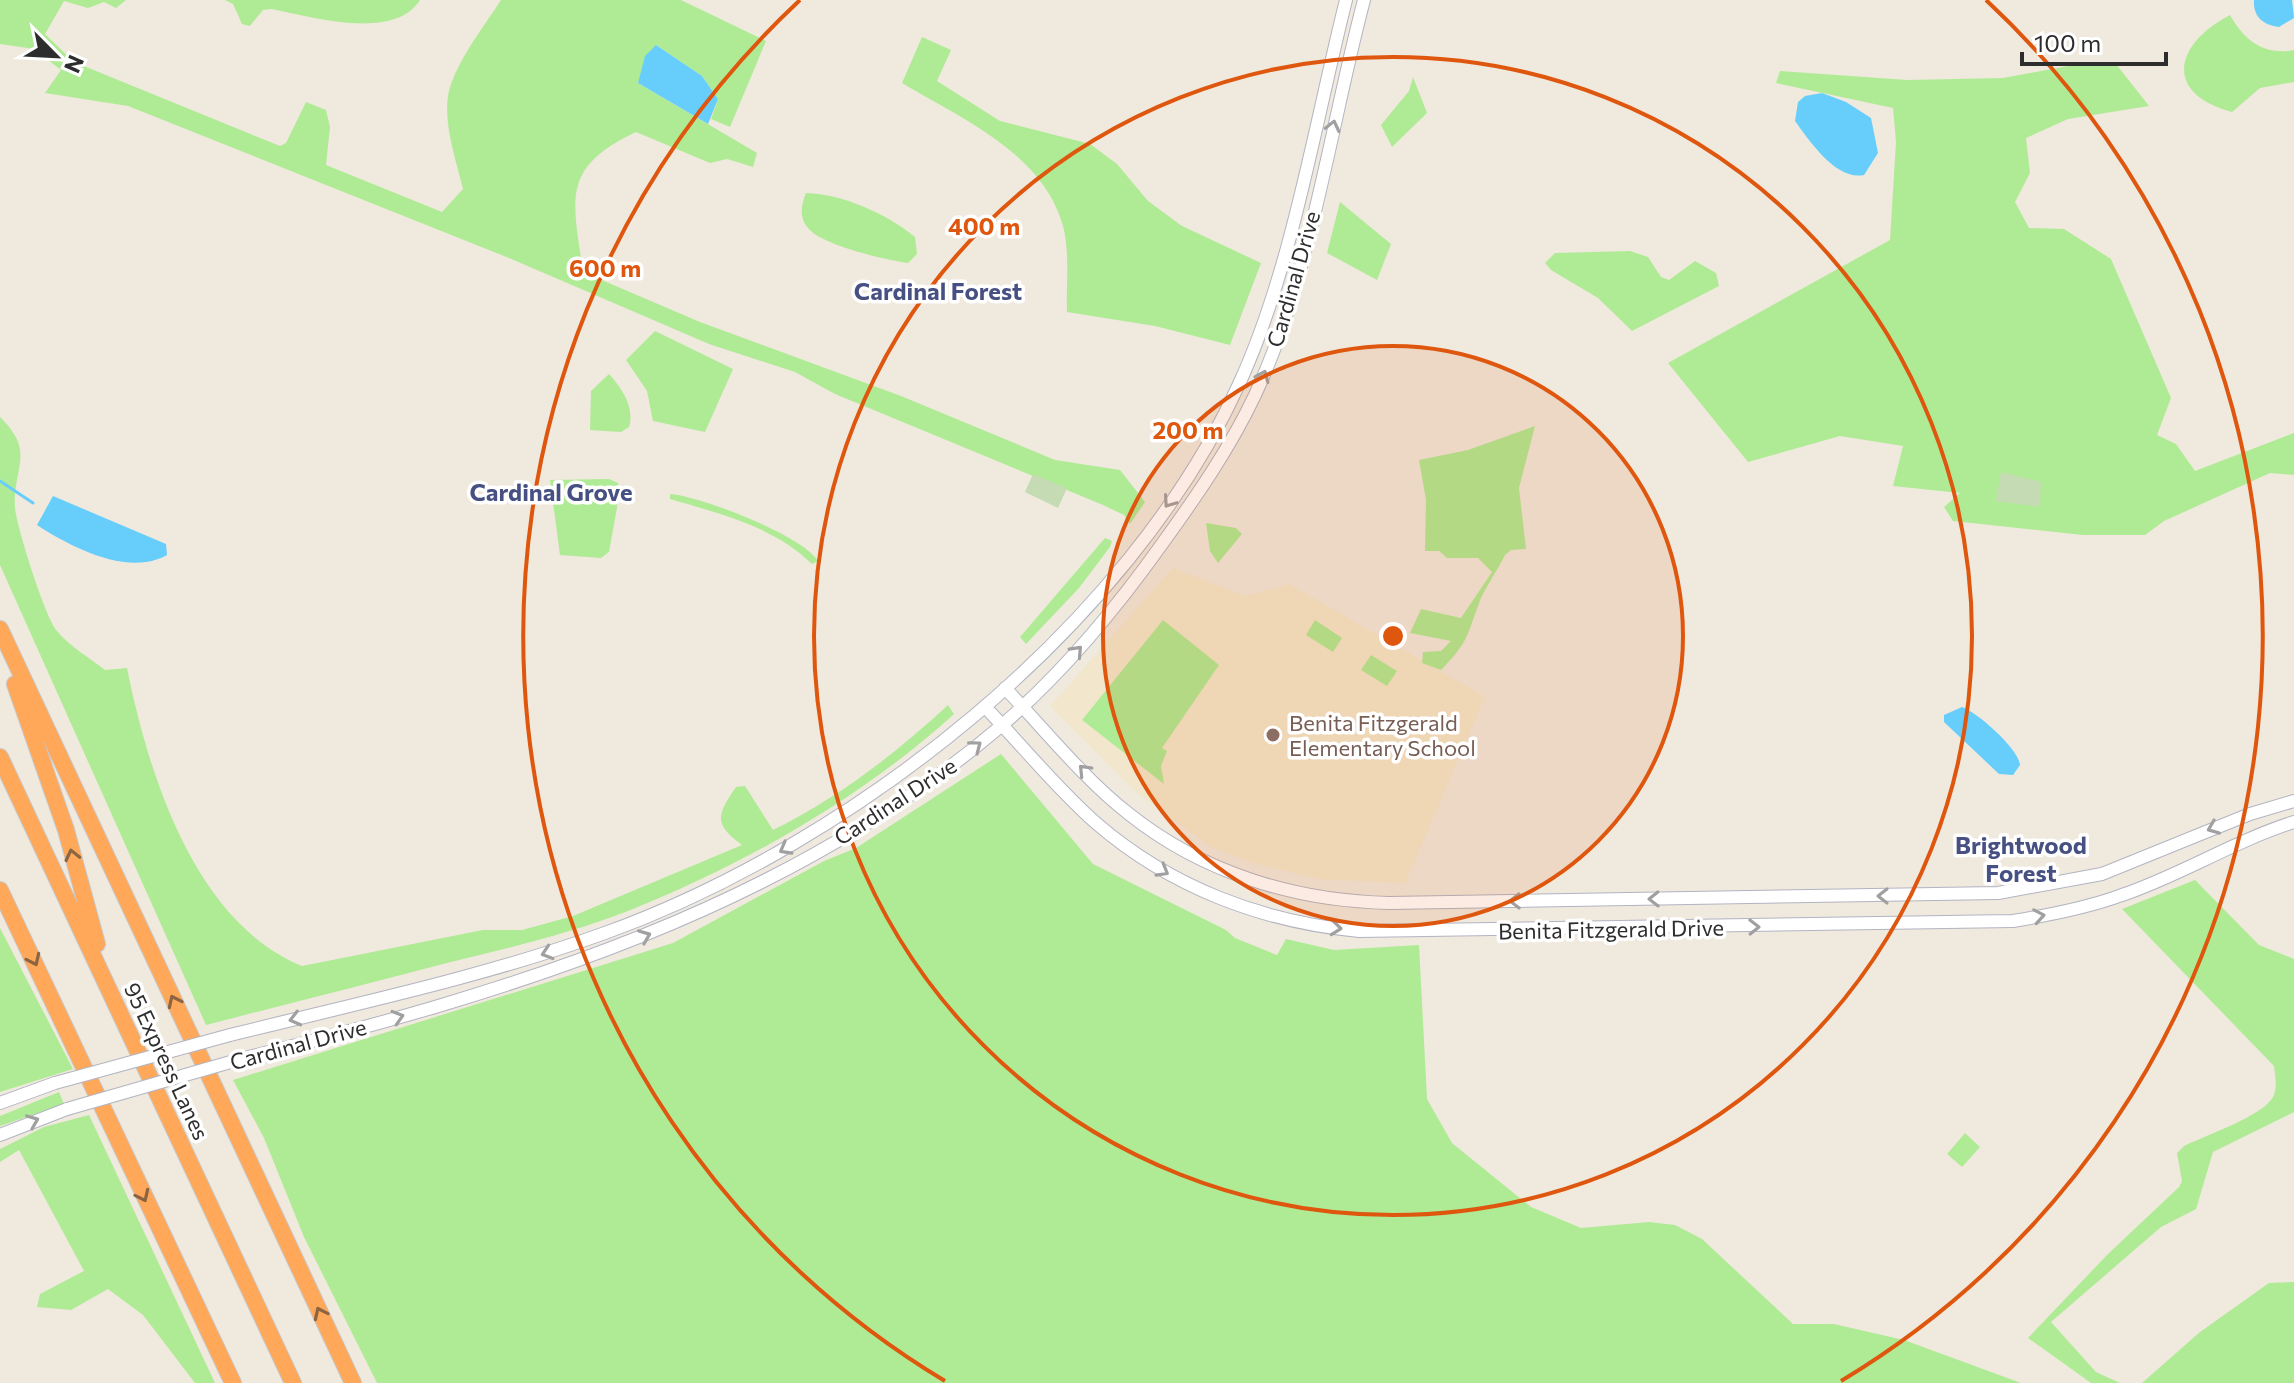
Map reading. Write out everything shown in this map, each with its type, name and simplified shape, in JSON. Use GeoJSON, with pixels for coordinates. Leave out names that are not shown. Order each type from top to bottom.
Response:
{"type":"FeatureCollection","features":[{"type":"Feature","properties":{"kind":"highway"},"geometry":{"type":"LineString","coordinates":[[0,629],[353,1383]]}},
{"type":"Feature","properties":{"kind":"highway"},"geometry":{"type":"LineString","coordinates":[[0,642],[50,778],[119,1010]]}},
{"type":"Feature","properties":{"kind":"highway","name":"95 Express Lanes"},"geometry":{"type":"LineString","coordinates":[[0,757],[293,1383]]}},
{"type":"Feature","properties":{"kind":"highway"},"geometry":{"type":"LineString","coordinates":[[0,890],[233,1383]]}},
{"type":"Feature","properties":{"kind":"main road","name":"Cardinal Drive"},"geometry":{"type":"LineString","coordinates":[[0,1103],[55,1083],[230,1035],[537,956],[667,908],[760,863],[830,822],[910,767],[985,707],[1075,620],[1129,556],[1199,460],[1226,412],[1270,307],[1346,0]]}},
{"type":"Feature","properties":{"kind":"main road","name":"Cardinal Drive"},"geometry":{"type":"LineString","coordinates":[[0,1135],[67,1109],[241,1059],[331,1037],[521,980],[604,953],[675,924],[750,889],[876,817],[1002,725],[1082,645],[1136,581],[1212,472],[1255,395],[1295,283],[1364,0]]}},
{"type":"Feature","properties":{"kind":"main road","name":"Benita Fitzgerald Drive"},"geometry":{"type":"LineString","coordinates":[[1005,688],[1127,813],[1170,842],[1254,882],[1305,896],[1363,902],[1998,893],[2102,874],[2250,814],[2294,801]]}},
{"type":"Feature","properties":{"kind":"main road","name":"Benita Fitzgerald Drive"},"geometry":{"type":"LineString","coordinates":[[985,707],[1094,821],[1168,874],[1227,901],[1279,919],[1359,931],[2013,921],[2073,910],[2125,894],[2233,845],[2294,822]]}},
{"type":"Feature","properties":{"kind":"shaded area","name":"Benita Fitzgerald Elementary School"},"geometry":{"type":"Polygon","coordinates":[[[1173,568],[1245,596],[1289,584],[1485,697],[1405,883],[1318,879],[1253,863],[1211,847],[1133,790],[1050,706],[1173,568]]]}},
{"type":"Feature","properties":{"kind":"green space"},"geometry":{"type":"Polygon","coordinates":[[[0,0],[126,0],[116,8],[104,2],[88,8],[64,1],[45,34],[74,62],[280,146],[286,143],[306,102],[326,110],[330,127],[326,165],[442,212],[463,189],[447,115],[449,91],[465,56],[501,0],[681,0],[766,41],[730,127],[711,119],[718,99],[702,76],[656,45],[638,83],[757,153],[753,167],[727,159],[710,163],[636,132],[611,145],[594,159],[583,173],[577,188],[576,224],[583,272],[700,322],[901,396],[1055,460],[1120,470],[1145,502],[1130,524],[1124,515],[1103,505],[835,394],[795,372],[709,344],[509,258],[128,106],[45,93],[61,70],[34,49],[0,44],[0,0]]]}},
{"type":"Feature","properties":{"kind":"green space"},"geometry":{"type":"Polygon","coordinates":[[[225,0],[420,0],[408,13],[391,20],[350,23],[271,9],[263,10],[250,26],[242,24],[233,4],[225,0]]]}},
{"type":"Feature","properties":{"kind":"green space"},"geometry":{"type":"Polygon","coordinates":[[[2230,15],[2248,39],[2256,44],[2273,51],[2294,50],[2294,82],[2260,88],[2232,112],[2210,104],[2195,93],[2186,81],[2184,68],[2197,40],[2230,15]]]}},
{"type":"Feature","properties":{"kind":"green space"},"geometry":{"type":"Polygon","coordinates":[[[922,37],[951,50],[937,81],[1000,121],[1090,144],[1117,164],[1148,201],[1182,226],[1261,263],[1230,345],[1155,326],[1067,312],[1065,236],[1053,200],[1038,178],[998,141],[902,83],[922,37]]]}},
{"type":"Feature","properties":{"kind":"green space"},"geometry":{"type":"Polygon","coordinates":[[[2116,64],[2149,106],[2068,119],[2026,138],[2030,173],[2015,202],[2029,228],[2064,229],[2111,259],[2171,398],[2157,435],[2176,444],[2195,471],[2294,433],[2294,475],[2270,473],[2164,521],[2145,535],[2083,535],[1953,521],[1944,507],[1960,493],[1893,486],[1903,446],[1840,436],[1748,462],[1668,363],[1890,240],[1896,142],[1893,108],[1776,83],[1780,71],[1907,80],[2003,78],[2068,66],[2116,64]]]}},
{"type":"Feature","properties":{"kind":"green space"},"geometry":{"type":"Polygon","coordinates":[[[1413,77],[1427,113],[1392,147],[1381,125],[1409,91],[1413,77]]]}},
{"type":"Feature","properties":{"kind":"green space"},"geometry":{"type":"Polygon","coordinates":[[[806,193],[849,201],[891,221],[915,237],[917,254],[908,263],[855,251],[815,234],[802,216],[806,193]]]}},
{"type":"Feature","properties":{"kind":"green space"},"geometry":{"type":"Polygon","coordinates":[[[1340,202],[1391,244],[1377,280],[1327,253],[1340,202]]]}},
{"type":"Feature","properties":{"kind":"green space"},"geometry":{"type":"Polygon","coordinates":[[[1630,251],[1648,257],[1661,277],[1669,280],[1695,261],[1716,273],[1719,286],[1632,331],[1598,298],[1551,270],[1545,263],[1555,253],[1630,251]]]}},
{"type":"Feature","properties":{"kind":"green space"},"geometry":{"type":"Polygon","coordinates":[[[655,331],[733,369],[705,432],[653,421],[647,391],[626,360],[655,331]]]}},
{"type":"Feature","properties":{"kind":"green space"},"geometry":{"type":"Polygon","coordinates":[[[609,374],[629,406],[629,427],[621,432],[590,430],[591,391],[609,374]]]}},
{"type":"Feature","properties":{"kind":"green space"},"geometry":{"type":"Polygon","coordinates":[[[0,417],[18,441],[20,461],[15,508],[32,572],[52,623],[67,642],[105,670],[127,668],[148,752],[163,796],[182,840],[205,880],[232,916],[264,945],[302,966],[483,930],[522,930],[573,916],[742,845],[726,831],[721,819],[736,787],[745,786],[773,830],[865,774],[948,705],[954,714],[880,774],[800,827],[715,873],[628,911],[538,940],[206,1025],[0,565],[0,417]]]}},
{"type":"Feature","properties":{"kind":"green space"},"geometry":{"type":"Polygon","coordinates":[[[1535,426],[1519,488],[1526,549],[1511,550],[1505,555],[1484,593],[1465,640],[1450,661],[1441,670],[1422,663],[1423,652],[1441,651],[1451,641],[1410,633],[1421,609],[1461,618],[1492,572],[1478,558],[1447,558],[1439,551],[1425,551],[1426,500],[1419,460],[1468,450],[1535,426]]]}},
{"type":"Feature","properties":{"kind":"green space"},"geometry":{"type":"Polygon","coordinates":[[[2001,472],[2041,482],[2040,507],[1996,501],[2001,472]]]}},
{"type":"Feature","properties":{"kind":"green space"},"geometry":{"type":"Polygon","coordinates":[[[1033,474],[1067,488],[1058,508],[1025,492],[1033,474]]]}},
{"type":"Feature","properties":{"kind":"green space"},"geometry":{"type":"Polygon","coordinates":[[[609,479],[618,483],[620,491],[609,552],[601,558],[560,555],[550,480],[609,479]]]}},
{"type":"Feature","properties":{"kind":"green space"},"geometry":{"type":"Polygon","coordinates":[[[670,494],[704,502],[773,529],[809,551],[818,561],[812,564],[781,540],[763,531],[670,499],[670,494]]]}},
{"type":"Feature","properties":{"kind":"green space"},"geometry":{"type":"Polygon","coordinates":[[[1206,523],[1236,528],[1242,534],[1218,563],[1210,551],[1206,523]]]}},
{"type":"Feature","properties":{"kind":"green space"},"geometry":{"type":"Polygon","coordinates":[[[1105,538],[1112,541],[1110,547],[1079,588],[1026,644],[1020,637],[1105,538]]]}},
{"type":"Feature","properties":{"kind":"green space"},"geometry":{"type":"Polygon","coordinates":[[[1163,620],[1219,665],[1162,748],[1167,751],[1161,766],[1164,784],[1082,720],[1163,620]]]}},
{"type":"Feature","properties":{"kind":"green space"},"geometry":{"type":"Polygon","coordinates":[[[1315,620],[1342,638],[1333,652],[1306,635],[1315,620]]]}},
{"type":"Feature","properties":{"kind":"green space"},"geometry":{"type":"Polygon","coordinates":[[[1371,655],[1397,671],[1387,686],[1361,670],[1371,655]]]}},
{"type":"Feature","properties":{"kind":"green space"},"geometry":{"type":"Polygon","coordinates":[[[1001,754],[1093,864],[1226,930],[1235,938],[1277,955],[1286,939],[1334,950],[1419,945],[1427,1099],[1452,1143],[1531,1207],[1581,1228],[1649,1222],[1675,1225],[1702,1239],[1793,1324],[1834,1324],[1904,1340],[2021,1383],[377,1383],[304,1237],[264,1138],[233,1080],[673,943],[824,861],[856,848],[1001,754]]]}},
{"type":"Feature","properties":{"kind":"green space"},"geometry":{"type":"Polygon","coordinates":[[[2195,880],[2259,945],[2294,959],[2294,1112],[2213,1152],[2196,1209],[2161,1227],[2051,1322],[2096,1372],[2120,1383],[2091,1383],[2028,1338],[2107,1255],[2179,1187],[2182,1181],[2177,1153],[2184,1146],[2258,1111],[2273,1097],[2275,1089],[2274,1066],[2122,909],[2195,880]]]}},
{"type":"Feature","properties":{"kind":"green space"},"geometry":{"type":"Polygon","coordinates":[[[0,928],[73,1069],[0,1092],[0,928]]]}},
{"type":"Feature","properties":{"kind":"green space"},"geometry":{"type":"Polygon","coordinates":[[[59,1092],[64,1104],[0,1126],[0,1116],[59,1092]]]}},
{"type":"Feature","properties":{"kind":"green space"},"geometry":{"type":"Polygon","coordinates":[[[89,1115],[215,1383],[195,1383],[143,1315],[108,1289],[71,1310],[37,1307],[40,1294],[84,1271],[19,1150],[0,1162],[0,1149],[44,1127],[89,1115]]]}},
{"type":"Feature","properties":{"kind":"green space"},"geometry":{"type":"Polygon","coordinates":[[[1965,1133],[1980,1147],[1962,1167],[1947,1154],[1965,1133]]]}},
{"type":"Feature","properties":{"kind":"green space"},"geometry":{"type":"Polygon","coordinates":[[[2294,1282],[2294,1383],[2142,1383],[2200,1332],[2269,1283],[2294,1282]]]}},
{"type":"Feature","properties":{"kind":"water"},"geometry":{"type":"Polygon","coordinates":[[[2254,0],[2292,0],[2294,18],[2279,27],[2268,24],[2257,15],[2254,0]]]}},
{"type":"Feature","properties":{"kind":"water"},"geometry":{"type":"Polygon","coordinates":[[[656,45],[702,76],[718,99],[708,124],[638,83],[645,56],[656,45]]]}},
{"type":"Feature","properties":{"kind":"water"},"geometry":{"type":"Polygon","coordinates":[[[1822,93],[1846,102],[1871,118],[1878,153],[1864,175],[1844,172],[1834,166],[1816,149],[1795,121],[1798,102],[1805,96],[1822,93]]]}},
{"type":"Feature","properties":{"kind":"water"},"geometry":{"type":"Polygon","coordinates":[[[53,496],[166,544],[167,555],[152,561],[118,561],[66,542],[37,525],[53,496]]]}},
{"type":"Feature","properties":{"kind":"water"},"geometry":{"type":"Polygon","coordinates":[[[1962,707],[1987,723],[2013,750],[2020,765],[2013,775],[1999,774],[1944,722],[1944,715],[1962,707]]]}},
{"type":"Feature","properties":{"kind":"waterway"},"geometry":{"type":"LineString","coordinates":[[0,481],[33,503]]}},
{"type":"Feature","properties":{"kind":"place","name":"Benita Fitzgerald Elementary School"},"geometry":{"type":"Point","coordinates":[1273,735]}},
{"type":"Feature","properties":{"kind":"district","name":"Cardinal Forest"},"geometry":{"type":"Point","coordinates":[938,290]}},
{"type":"Feature","properties":{"kind":"district","name":"Cardinal Grove"},"geometry":{"type":"Point","coordinates":[551,491]}},
{"type":"Feature","properties":{"kind":"district","name":"Brightwood Forest"},"geometry":{"type":"Point","coordinates":[2021,858]}}]}
